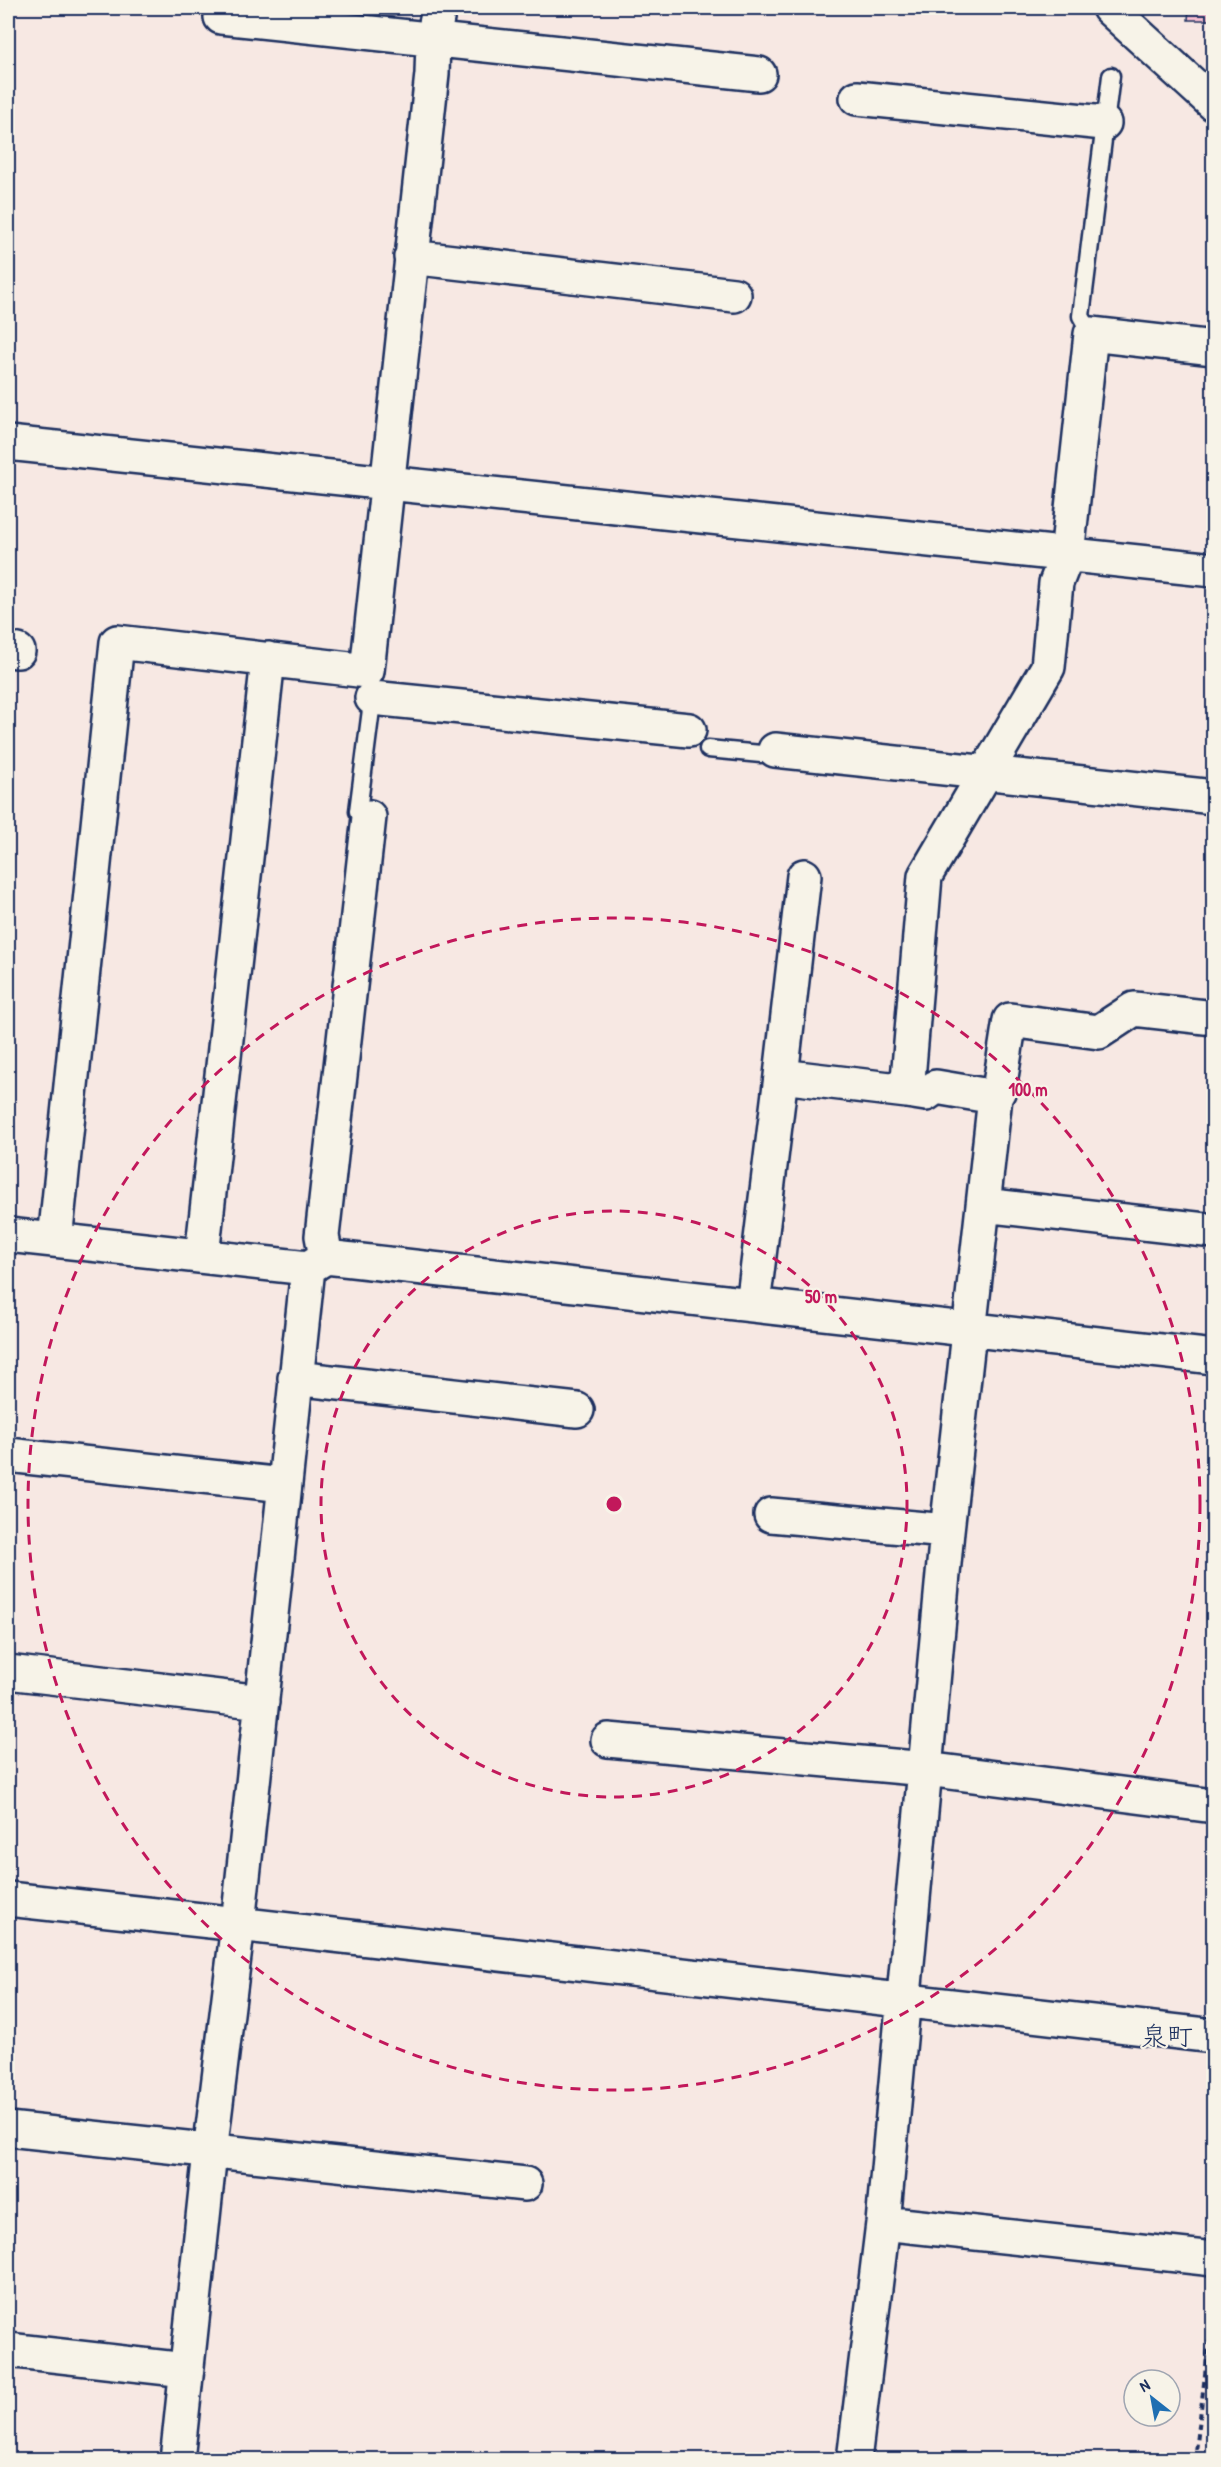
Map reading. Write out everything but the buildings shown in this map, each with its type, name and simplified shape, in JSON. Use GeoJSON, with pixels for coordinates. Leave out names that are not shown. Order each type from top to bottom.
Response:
{"type":"FeatureCollection","features":[{"type":"Feature","properties":{"kind":"street"},"geometry":{"type":"LineString","coordinates":[[370,684],[411,257],[432,74],[433,40],[440,8]]}},
{"type":"Feature","properties":{"kind":"street"},"geometry":{"type":"LineString","coordinates":[[1109,8],[1214,104]]}},
{"type":"Feature","properties":{"kind":"street"},"geometry":{"type":"LineString","coordinates":[[221,17],[759,74]]}},
{"type":"Feature","properties":{"kind":"street"},"geometry":{"type":"LineString","coordinates":[[857,98],[1104,123]]}},
{"type":"Feature","properties":{"kind":"street"},"geometry":{"type":"LineString","coordinates":[[411,257],[734,295]]}},
{"type":"Feature","properties":{"kind":"street"},"geometry":{"type":"LineString","coordinates":[[907,1091],[925,876],[1048,667],[1056,583],[1067,555],[1091,334],[1214,348]]}},
{"type":"Feature","properties":{"kind":"street"},"geometry":{"type":"LineString","coordinates":[[8,444],[1214,570]]}},
{"type":"Feature","properties":{"kind":"street"},"geometry":{"type":"LineString","coordinates":[[55,1240],[117,642],[268,659],[370,684],[699,740]]}},
{"type":"Feature","properties":{"kind":"street"},"geometry":{"type":"LineString","coordinates":[[202,1256],[268,659]]}},
{"type":"Feature","properties":{"kind":"street"},"geometry":{"type":"LineString","coordinates":[[775,750],[1214,797]]}},
{"type":"Feature","properties":{"kind":"street"},"geometry":{"type":"LineString","coordinates":[[177,2460],[210,2152],[238,1924],[295,1378],[322,1236],[369,817]]}},
{"type":"Feature","properties":{"kind":"street"},"geometry":{"type":"LineString","coordinates":[[753,1305],[804,876]]}},
{"type":"Feature","properties":{"kind":"street"},"geometry":{"type":"LineString","coordinates":[[854,2460],[883,2223],[947,1531],[995,1097],[999,1090],[1010,1020],[1099,1032],[1134,1009],[1214,1018]]}},
{"type":"Feature","properties":{"kind":"street"},"geometry":{"type":"LineString","coordinates":[[781,1076],[926,1094],[936,1087],[995,1097]]}},
{"type":"Feature","properties":{"kind":"street"},"geometry":{"type":"LineString","coordinates":[[983,1205],[1214,1231]]}},
{"type":"Feature","properties":{"kind":"street"},"geometry":{"type":"LineString","coordinates":[[8,1235],[202,1256],[317,1262],[753,1305],[1214,1357]]}},
{"type":"Feature","properties":{"kind":"street"},"geometry":{"type":"LineString","coordinates":[[295,1378],[577,1410]]}},
{"type":"Feature","properties":{"kind":"street"},"geometry":{"type":"LineString","coordinates":[[8,1455],[284,1485]]}},
{"type":"Feature","properties":{"kind":"street"},"geometry":{"type":"LineString","coordinates":[[771,1515],[947,1531]]}},
{"type":"Feature","properties":{"kind":"street"},"geometry":{"type":"LineString","coordinates":[[8,1672],[262,1702]]}},
{"type":"Feature","properties":{"kind":"street"},"geometry":{"type":"LineString","coordinates":[[608,1740],[926,1769],[1214,1806]]}},
{"type":"Feature","properties":{"kind":"street"},"geometry":{"type":"LineString","coordinates":[[8,1899],[1214,2036]]}},
{"type":"Feature","properties":{"kind":"street"},"geometry":{"type":"LineString","coordinates":[[8,2129],[525,2184]]}},
{"type":"Feature","properties":{"kind":"street"},"geometry":{"type":"LineString","coordinates":[[883,2223],[1214,2259]]}},
{"type":"Feature","properties":{"kind":"street"},"geometry":{"type":"LineString","coordinates":[[8,2350],[186,2370]]}},
{"type":"Feature","properties":{"kind":"lane"},"geometry":{"type":"LineString","coordinates":[[1091,334],[1081,316],[1111,76]]}},
{"type":"Feature","properties":{"kind":"lane"},"geometry":{"type":"LineString","coordinates":[[369,817],[358,811],[370,684]]}},
{"type":"Feature","properties":{"kind":"lane"},"geometry":{"type":"LineString","coordinates":[[699,740],[761,754],[775,750]]}},
{"type":"Feature","properties":{"kind":"path"},"geometry":{"type":"LineString","coordinates":[[1195,2460],[1214,2298]]}},
{"type":"Feature","properties":{"kind":"district","name":"泉町"},"geometry":{"type":"Point","coordinates":[1167,2035]}}]}
